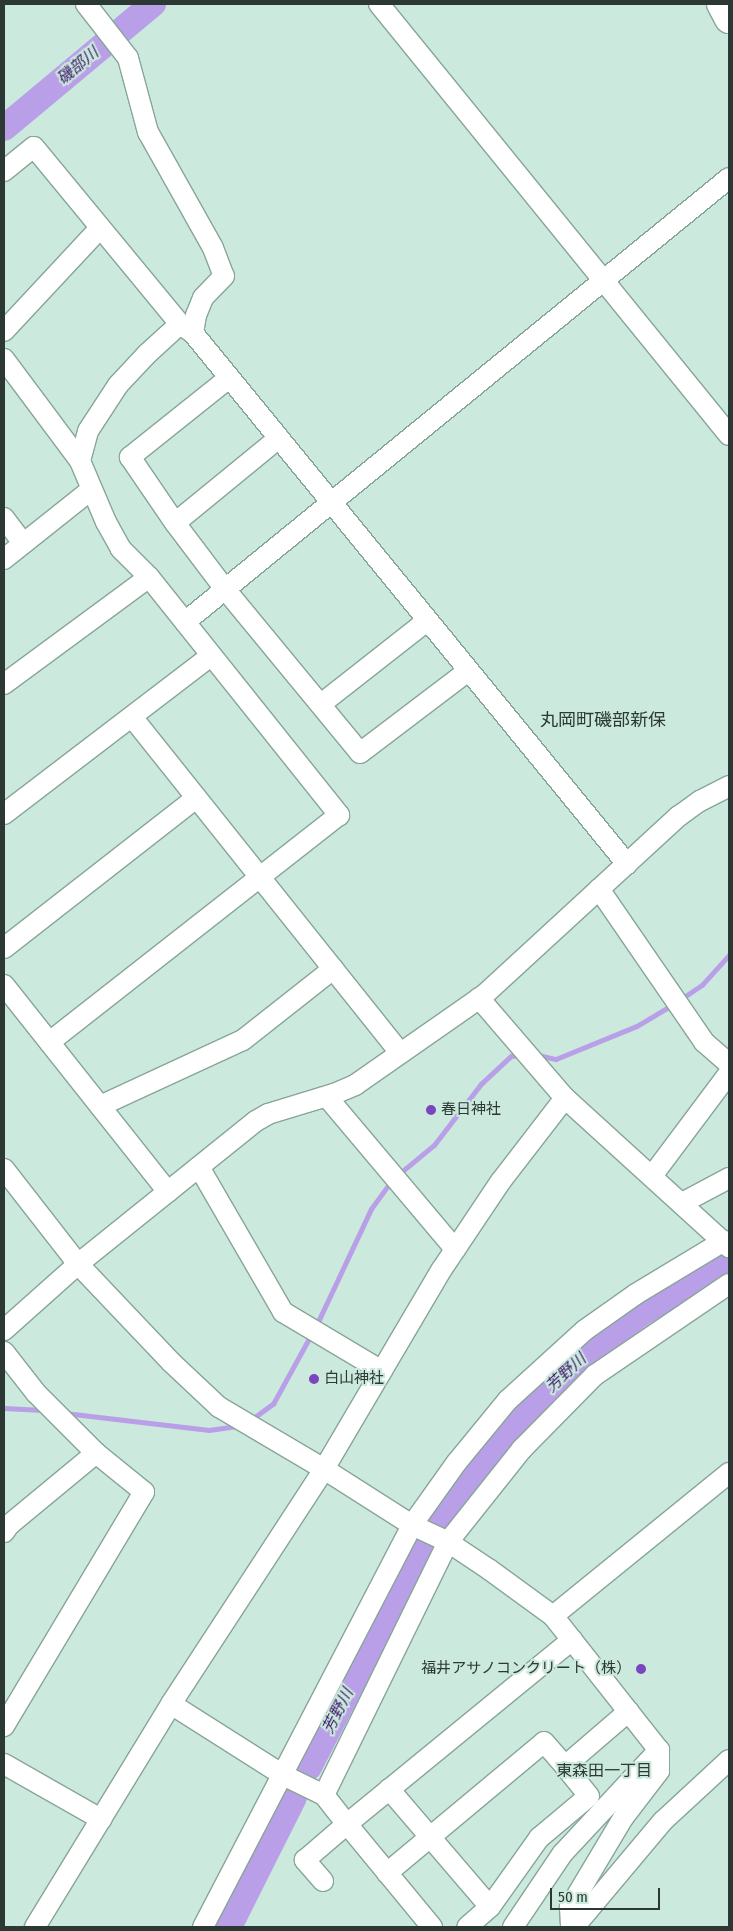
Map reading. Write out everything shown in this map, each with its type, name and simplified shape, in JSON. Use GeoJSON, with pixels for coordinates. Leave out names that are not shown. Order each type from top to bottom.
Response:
{"type":"FeatureCollection","features":[{"type":"Feature","properties":{"kind":"highway"},"geometry":{"type":"LineString","coordinates":[[721,4],[729,18]]}},
{"type":"Feature","properties":{"kind":"street"},"geometry":{"type":"LineString","coordinates":[[80,462],[88,431],[118,385],[146,354],[186,329],[196,315],[203,298],[224,276],[213,248],[148,132],[128,58],[86,4]]}},
{"type":"Feature","properties":{"kind":"street"},"geometry":{"type":"LineString","coordinates":[[379,4],[729,435]]}},
{"type":"Feature","properties":{"kind":"street"},"geometry":{"type":"LineString","coordinates":[[4,171],[34,147],[100,228],[229,378],[627,864]]}},
{"type":"Feature","properties":{"kind":"street"},"geometry":{"type":"LineString","coordinates":[[185,622],[729,178]]}},
{"type":"Feature","properties":{"kind":"street"},"geometry":{"type":"LineString","coordinates":[[4,331],[100,228]]}},
{"type":"Feature","properties":{"kind":"street"},"geometry":{"type":"LineString","coordinates":[[4,359],[80,462],[121,549],[149,577],[339,815],[49,1042]]}},
{"type":"Feature","properties":{"kind":"street"},"geometry":{"type":"LineString","coordinates":[[229,378],[130,457],[175,523],[226,589],[360,753],[468,672]]}},
{"type":"Feature","properties":{"kind":"street"},"geometry":{"type":"LineString","coordinates":[[175,523],[278,438]]}},
{"type":"Feature","properties":{"kind":"street"},"geometry":{"type":"LineString","coordinates":[[4,558],[92,489]]}},
{"type":"Feature","properties":{"kind":"street"},"geometry":{"type":"LineString","coordinates":[[4,518],[23,543]]}},
{"type":"Feature","properties":{"kind":"street"},"geometry":{"type":"LineString","coordinates":[[4,684],[149,577]]}},
{"type":"Feature","properties":{"kind":"street"},"geometry":{"type":"LineString","coordinates":[[321,704],[427,621]]}},
{"type":"Feature","properties":{"kind":"street"},"geometry":{"type":"LineString","coordinates":[[4,814],[211,656]]}},
{"type":"Feature","properties":{"kind":"street"},"geometry":{"type":"LineString","coordinates":[[132,717],[400,1053]]}},
{"type":"Feature","properties":{"kind":"street"},"geometry":{"type":"LineString","coordinates":[[4,1330],[78,1264],[198,1167],[268,1114],[327,1097],[355,1085],[479,998],[686,811],[700,801],[729,786]]}},
{"type":"Feature","properties":{"kind":"street"},"geometry":{"type":"LineString","coordinates":[[4,948],[196,798]]}},
{"type":"Feature","properties":{"kind":"street"},"geometry":{"type":"LineString","coordinates":[[599,889],[704,1042],[729,1064]]}},
{"type":"Feature","properties":{"kind":"street"},"geometry":{"type":"LineString","coordinates":[[100,1106],[243,1040],[333,969]]}},
{"type":"Feature","properties":{"kind":"street"},"geometry":{"type":"LineString","coordinates":[[4,985],[168,1192]]}},
{"type":"Feature","properties":{"kind":"street"},"geometry":{"type":"LineString","coordinates":[[203,1927],[412,1525],[457,1462],[508,1400],[585,1330],[636,1294],[726,1244],[566,1098],[479,998]]}},
{"type":"Feature","properties":{"kind":"street"},"geometry":{"type":"LineString","coordinates":[[652,1176],[729,1072]]}},
{"type":"Feature","properties":{"kind":"street"},"geometry":{"type":"LineString","coordinates":[[327,1097],[455,1250]]}},
{"type":"Feature","properties":{"kind":"street"},"geometry":{"type":"LineString","coordinates":[[34,1927],[171,1704],[324,1469],[455,1250],[501,1181],[566,1098]]}},
{"type":"Feature","properties":{"kind":"street"},"geometry":{"type":"LineString","coordinates":[[198,1167],[283,1312],[382,1371]]}},
{"type":"Feature","properties":{"kind":"street"},"geometry":{"type":"LineString","coordinates":[[4,1169],[78,1264],[171,1362],[219,1407],[324,1469],[412,1525],[448,1542],[553,1616],[659,1750],[659,1771],[623,1818],[570,1907],[573,1927]]}},
{"type":"Feature","properties":{"kind":"street"},"geometry":{"type":"LineString","coordinates":[[682,1203],[729,1178]]}},
{"type":"Feature","properties":{"kind":"street"},"geometry":{"type":"LineString","coordinates":[[324,1795],[448,1542],[522,1448],[595,1375],[729,1284]]}},
{"type":"Feature","properties":{"kind":"street"},"geometry":{"type":"LineString","coordinates":[[4,1352],[36,1393],[96,1453],[144,1492],[4,1726]]}},
{"type":"Feature","properties":{"kind":"street"},"geometry":{"type":"LineString","coordinates":[[5,1525],[96,1453]]}},
{"type":"Feature","properties":{"kind":"street"},"geometry":{"type":"LineString","coordinates":[[553,1616],[729,1473]]}},
{"type":"Feature","properties":{"kind":"street"},"geometry":{"type":"LineString","coordinates":[[323,1880],[305,1860],[346,1824],[572,1640]]}},
{"type":"Feature","properties":{"kind":"street"},"geometry":{"type":"LineString","coordinates":[[171,1704],[282,1775],[324,1795],[432,1927]]}},
{"type":"Feature","properties":{"kind":"street"},"geometry":{"type":"LineString","coordinates":[[565,1766],[629,1712]]}},
{"type":"Feature","properties":{"kind":"street"},"geometry":{"type":"LineString","coordinates":[[387,1873],[544,1742],[588,1796],[539,1838],[490,1907],[466,1927]]}},
{"type":"Feature","properties":{"kind":"street"},"geometry":{"type":"LineString","coordinates":[[513,1927],[563,1854],[659,1750]]}},
{"type":"Feature","properties":{"kind":"street"},"geometry":{"type":"LineString","coordinates":[[573,1927],[663,1821],[729,1760]]}},
{"type":"Feature","properties":{"kind":"street"},"geometry":{"type":"LineString","coordinates":[[4,1764],[101,1819]]}},
{"type":"Feature","properties":{"kind":"street"},"geometry":{"type":"LineString","coordinates":[[389,1789],[490,1907]]}},
{"type":"Feature","properties":{"kind":"waterway","name":"磯部川"},"geometry":{"type":"LineString","coordinates":[[4,128],[153,4]]}},
{"type":"Feature","properties":{"kind":"waterway"},"geometry":{"type":"LineString","coordinates":[[681,999],[702,985],[729,955]]}},
{"type":"Feature","properties":{"kind":"waterway"},"geometry":{"type":"LineString","coordinates":[[538,1055],[556,1059],[637,1026],[672,1005]]}},
{"type":"Feature","properties":{"kind":"waterway"},"geometry":{"type":"LineString","coordinates":[[399,1174],[434,1145],[481,1084],[511,1056],[521,1055]]}},
{"type":"Feature","properties":{"kind":"waterway"},"geometry":{"type":"LineString","coordinates":[[316,1326],[371,1209],[392,1180]]}},
{"type":"Feature","properties":{"kind":"waterway","name":"芳野川"},"geometry":{"type":"LineString","coordinates":[[437,1519],[503,1435],[574,1363],[642,1313],[726,1264]]}},
{"type":"Feature","properties":{"kind":"waterway"},"geometry":{"type":"LineString","coordinates":[[252,1419],[273,1404],[311,1335]]}},
{"type":"Feature","properties":{"kind":"waterway"},"geometry":{"type":"LineString","coordinates":[[4,1408],[43,1410]]}},
{"type":"Feature","properties":{"kind":"waterway"},"geometry":{"type":"LineString","coordinates":[[65,1413],[209,1430],[239,1426]]}},
{"type":"Feature","properties":{"kind":"waterway","name":"芳野川"},"geometry":{"type":"LineString","coordinates":[[309,1767],[422,1547]]}},
{"type":"Feature","properties":{"kind":"waterway","name":"芳野川"},"geometry":{"type":"LineString","coordinates":[[229,1927],[294,1797]]}},
{"type":"Feature","properties":{"kind":"place","name":"春日神社"},"geometry":{"type":"Point","coordinates":[431,1110]}},
{"type":"Feature","properties":{"kind":"place","name":"白山神社"},"geometry":{"type":"Point","coordinates":[314,1379]}},
{"type":"Feature","properties":{"kind":"place","name":"福井アサノコンクリート（株）"},"geometry":{"type":"Point","coordinates":[641,1669]}},
{"type":"Feature","properties":{"kind":"district","name":"丸岡町磯部新保"},"geometry":{"type":"Point","coordinates":[603,720]}},
{"type":"Feature","properties":{"kind":"district","name":"東森田一丁目"},"geometry":{"type":"Point","coordinates":[604,1771]}}]}
